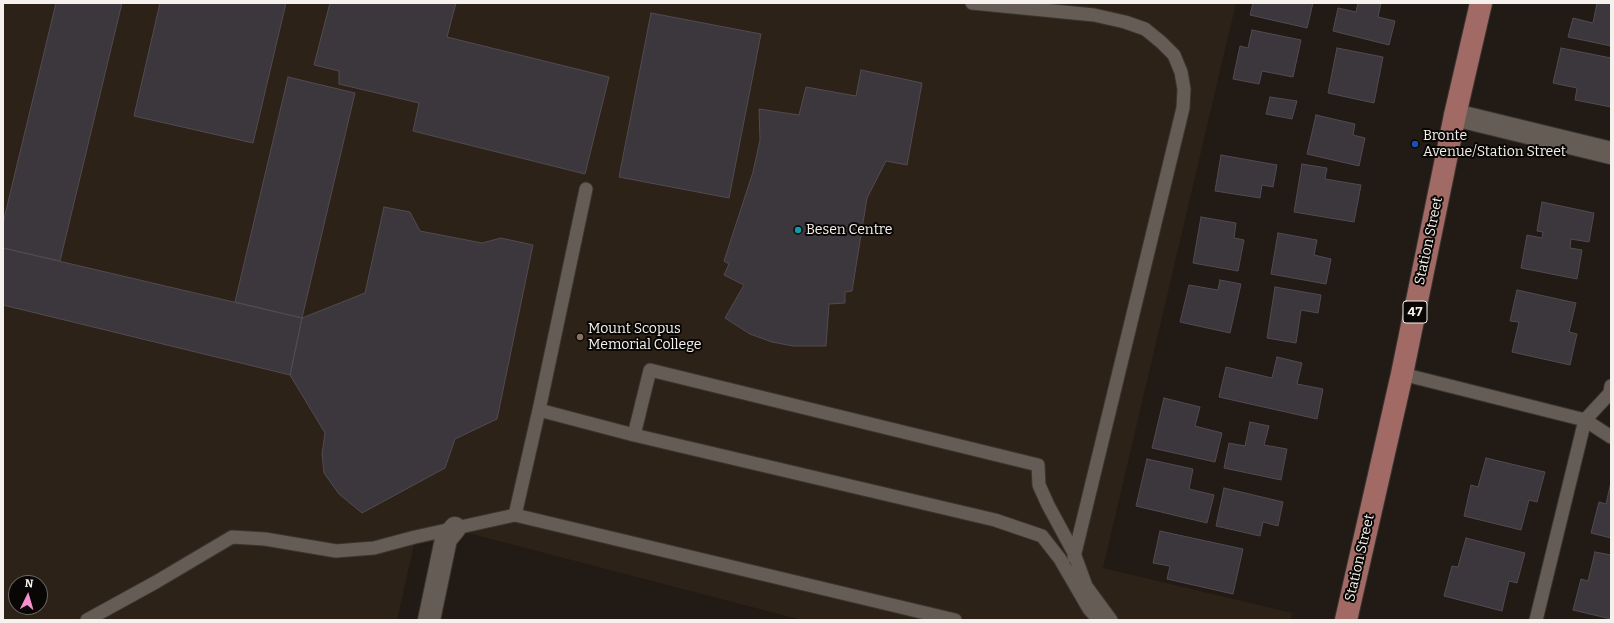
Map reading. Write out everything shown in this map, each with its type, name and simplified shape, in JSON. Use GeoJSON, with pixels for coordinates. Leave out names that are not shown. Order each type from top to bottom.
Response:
{"type":"FeatureCollection","features":[{"type":"Feature","properties":{"kind":"main road","name":"Station Street"},"geometry":{"type":"LineString","coordinates":[[1346,620],[1402,374],[1455,115],[1481,3]]}},
{"type":"Feature","properties":{"kind":"street"},"geometry":{"type":"LineString","coordinates":[[1455,115],[1611,153]]}},
{"type":"Feature","properties":{"kind":"street"},"geometry":{"type":"LineString","coordinates":[[429,620],[446,539],[455,528]]}},
{"type":"Feature","properties":{"kind":"lane"},"geometry":{"type":"LineString","coordinates":[[972,3],[1094,15],[1125,22],[1145,29],[1162,42],[1174,55],[1181,72],[1184,89],[1182,108],[1074,553],[1071,577]]}},
{"type":"Feature","properties":{"kind":"lane"},"geometry":{"type":"LineString","coordinates":[[515,515],[586,189]]}},
{"type":"Feature","properties":{"kind":"lane"},"geometry":{"type":"LineString","coordinates":[[634,434],[650,370],[1038,465],[1039,484],[1048,505],[1074,553],[1086,586],[1111,620]]}},
{"type":"Feature","properties":{"kind":"lane"},"geometry":{"type":"LineString","coordinates":[[1402,374],[1585,420],[1611,437]]}},
{"type":"Feature","properties":{"kind":"lane"},"geometry":{"type":"LineString","coordinates":[[1536,620],[1585,420],[1610,393],[1611,386]]}},
{"type":"Feature","properties":{"kind":"lane"},"geometry":{"type":"LineString","coordinates":[[539,410],[995,520],[1042,536],[1060,559],[1089,609],[1099,620]]}},
{"type":"Feature","properties":{"kind":"lane"},"geometry":{"type":"LineString","coordinates":[[87,620],[156,582],[232,537],[265,539],[336,551],[374,548],[515,515],[955,620]]}},
{"type":"Feature","properties":{"kind":"shaded area","name":"Mount Scopus Memorial College"},"geometry":{"type":"Polygon","coordinates":[[[3,3],[1236,3],[1103,568],[1292,613],[1291,620],[802,620],[468,533],[414,545],[397,620],[3,620],[3,3]]]}},
{"type":"Feature","properties":{"kind":"building"},"geometry":{"type":"Polygon","coordinates":[[[56,3],[122,3],[60,261],[3,248],[3,223],[56,3]]]}},
{"type":"Feature","properties":{"kind":"building"},"geometry":{"type":"Polygon","coordinates":[[[160,3],[286,3],[253,143],[134,116],[160,3]]]}},
{"type":"Feature","properties":{"kind":"building"},"geometry":{"type":"Polygon","coordinates":[[[330,3],[456,3],[447,37],[609,77],[585,174],[413,131],[419,103],[339,84],[339,71],[314,65],[330,3]]]}},
{"type":"Feature","properties":{"kind":"building"},"geometry":{"type":"Polygon","coordinates":[[[1253,3],[1313,3],[1307,28],[1250,15],[1253,3]]]}},
{"type":"Feature","properties":{"kind":"building"},"geometry":{"type":"Polygon","coordinates":[[[1358,3],[1381,3],[1378,17],[1395,21],[1389,45],[1333,31],[1338,8],[1356,12],[1358,3]]]}},
{"type":"Feature","properties":{"kind":"building"},"geometry":{"type":"Polygon","coordinates":[[[1597,3],[1611,3],[1611,46],[1568,37],[1573,18],[1593,23],[1597,3]]]}},
{"type":"Feature","properties":{"kind":"building"},"geometry":{"type":"Polygon","coordinates":[[[651,13],[761,34],[729,198],[619,177],[651,13]]]}},
{"type":"Feature","properties":{"kind":"building"},"geometry":{"type":"Polygon","coordinates":[[[1252,30],[1301,40],[1293,77],[1262,71],[1259,84],[1233,79],[1240,46],[1248,48],[1252,30]]]}},
{"type":"Feature","properties":{"kind":"building"},"geometry":{"type":"Polygon","coordinates":[[[1337,48],[1383,57],[1374,103],[1328,93],[1337,48]]]}},
{"type":"Feature","properties":{"kind":"building"},"geometry":{"type":"Polygon","coordinates":[[[1561,48],[1611,58],[1611,107],[1575,100],[1577,88],[1553,83],[1561,48]]]}},
{"type":"Feature","properties":{"kind":"building","name":"Besen Centre"},"geometry":{"type":"Polygon","coordinates":[[[861,70],[922,83],[907,165],[886,161],[867,198],[852,291],[845,292],[845,303],[829,304],[826,346],[793,346],[772,342],[750,334],[725,318],[744,285],[724,275],[729,264],[724,261],[753,172],[760,140],[759,109],[799,115],[806,87],[856,96],[861,70]]]}},
{"type":"Feature","properties":{"kind":"building"},"geometry":{"type":"Polygon","coordinates":[[[288,77],[355,93],[302,318],[235,302],[288,77]]]}},
{"type":"Feature","properties":{"kind":"building"},"geometry":{"type":"Polygon","coordinates":[[[1270,97],[1297,101],[1292,119],[1266,114],[1270,97]]]}},
{"type":"Feature","properties":{"kind":"building"},"geometry":{"type":"Polygon","coordinates":[[[1316,115],[1355,124],[1353,135],[1365,138],[1359,166],[1307,154],[1316,115]]]}},
{"type":"Feature","properties":{"kind":"building"},"geometry":{"type":"Polygon","coordinates":[[[1221,155],[1277,165],[1273,187],[1262,185],[1260,198],[1215,191],[1221,155]]]}},
{"type":"Feature","properties":{"kind":"building"},"geometry":{"type":"Polygon","coordinates":[[[1302,164],[1327,168],[1325,179],[1361,185],[1354,222],[1294,212],[1302,164]]]}},
{"type":"Feature","properties":{"kind":"building"},"geometry":{"type":"Polygon","coordinates":[[[1542,202],[1594,213],[1589,242],[1571,239],[1570,248],[1582,250],[1577,279],[1521,268],[1527,235],[1542,238],[1543,232],[1537,231],[1542,202]]]}},
{"type":"Feature","properties":{"kind":"building"},"geometry":{"type":"Polygon","coordinates":[[[384,207],[410,212],[420,231],[482,243],[501,238],[533,245],[497,419],[455,439],[445,468],[362,513],[339,494],[324,473],[322,454],[325,433],[290,375],[302,318],[365,293],[384,207]]]}},
{"type":"Feature","properties":{"kind":"building"},"geometry":{"type":"Polygon","coordinates":[[[1201,217],[1236,223],[1234,238],[1244,240],[1238,271],[1193,263],[1201,217]]]}},
{"type":"Feature","properties":{"kind":"building"},"geometry":{"type":"Polygon","coordinates":[[[1278,233],[1317,240],[1314,255],[1331,259],[1326,284],[1271,274],[1278,233]]]}},
{"type":"Feature","properties":{"kind":"building"},"geometry":{"type":"Polygon","coordinates":[[[3,248],[302,318],[290,375],[3,305],[3,248]]]}},
{"type":"Feature","properties":{"kind":"building"},"geometry":{"type":"Polygon","coordinates":[[[1220,280],[1241,284],[1230,333],[1180,322],[1189,285],[1218,290],[1220,280]]]}},
{"type":"Feature","properties":{"kind":"building"},"geometry":{"type":"Polygon","coordinates":[[[1275,287],[1321,295],[1318,313],[1301,310],[1296,343],[1267,338],[1275,287]]]}},
{"type":"Feature","properties":{"kind":"building"},"geometry":{"type":"Polygon","coordinates":[[[1517,290],[1576,303],[1569,332],[1577,334],[1570,365],[1512,352],[1519,322],[1510,321],[1517,290]]]}},
{"type":"Feature","properties":{"kind":"building"},"geometry":{"type":"Polygon","coordinates":[[[1277,357],[1302,363],[1297,384],[1323,389],[1317,419],[1219,397],[1226,367],[1272,378],[1277,357]]]}},
{"type":"Feature","properties":{"kind":"building"},"geometry":{"type":"Polygon","coordinates":[[[1164,398],[1200,407],[1195,426],[1222,433],[1215,462],[1152,448],[1164,398]]]}},
{"type":"Feature","properties":{"kind":"building"},"geometry":{"type":"Polygon","coordinates":[[[1250,422],[1269,426],[1264,445],[1287,449],[1281,480],[1224,468],[1229,443],[1245,446],[1250,422]]]}},
{"type":"Feature","properties":{"kind":"building"},"geometry":{"type":"Polygon","coordinates":[[[1486,458],[1545,472],[1537,502],[1529,500],[1521,530],[1464,516],[1471,485],[1478,487],[1486,458]]]}},
{"type":"Feature","properties":{"kind":"building"},"geometry":{"type":"Polygon","coordinates":[[[1147,459],[1193,469],[1189,489],[1214,495],[1207,523],[1136,506],[1147,459]]]}},
{"type":"Feature","properties":{"kind":"building"},"geometry":{"type":"Polygon","coordinates":[[[1611,482],[1611,538],[1591,533],[1599,502],[1606,504],[1611,482]]]}},
{"type":"Feature","properties":{"kind":"building"},"geometry":{"type":"Polygon","coordinates":[[[1224,488],[1283,502],[1278,526],[1263,522],[1260,536],[1216,526],[1224,488]]]}},
{"type":"Feature","properties":{"kind":"building"},"geometry":{"type":"Polygon","coordinates":[[[1160,531],[1243,549],[1233,594],[1167,579],[1170,566],[1153,563],[1160,531]]]}},
{"type":"Feature","properties":{"kind":"building"},"geometry":{"type":"Polygon","coordinates":[[[1466,538],[1525,553],[1517,583],[1509,581],[1502,611],[1444,596],[1452,566],[1458,567],[1466,538]]]}},
{"type":"Feature","properties":{"kind":"building"},"geometry":{"type":"Polygon","coordinates":[[[1595,552],[1611,555],[1611,619],[1573,610],[1581,579],[1588,581],[1595,552]]]}},
{"type":"Feature","properties":{"kind":"place","name":"Bronte Avenue/Station Street"},"geometry":{"type":"Point","coordinates":[1415,144]}},
{"type":"Feature","properties":{"kind":"place","name":"Besen Centre"},"geometry":{"type":"Point","coordinates":[798,230]}},
{"type":"Feature","properties":{"kind":"place","name":"Mount Scopus Memorial College"},"geometry":{"type":"Point","coordinates":[580,337]}}]}
